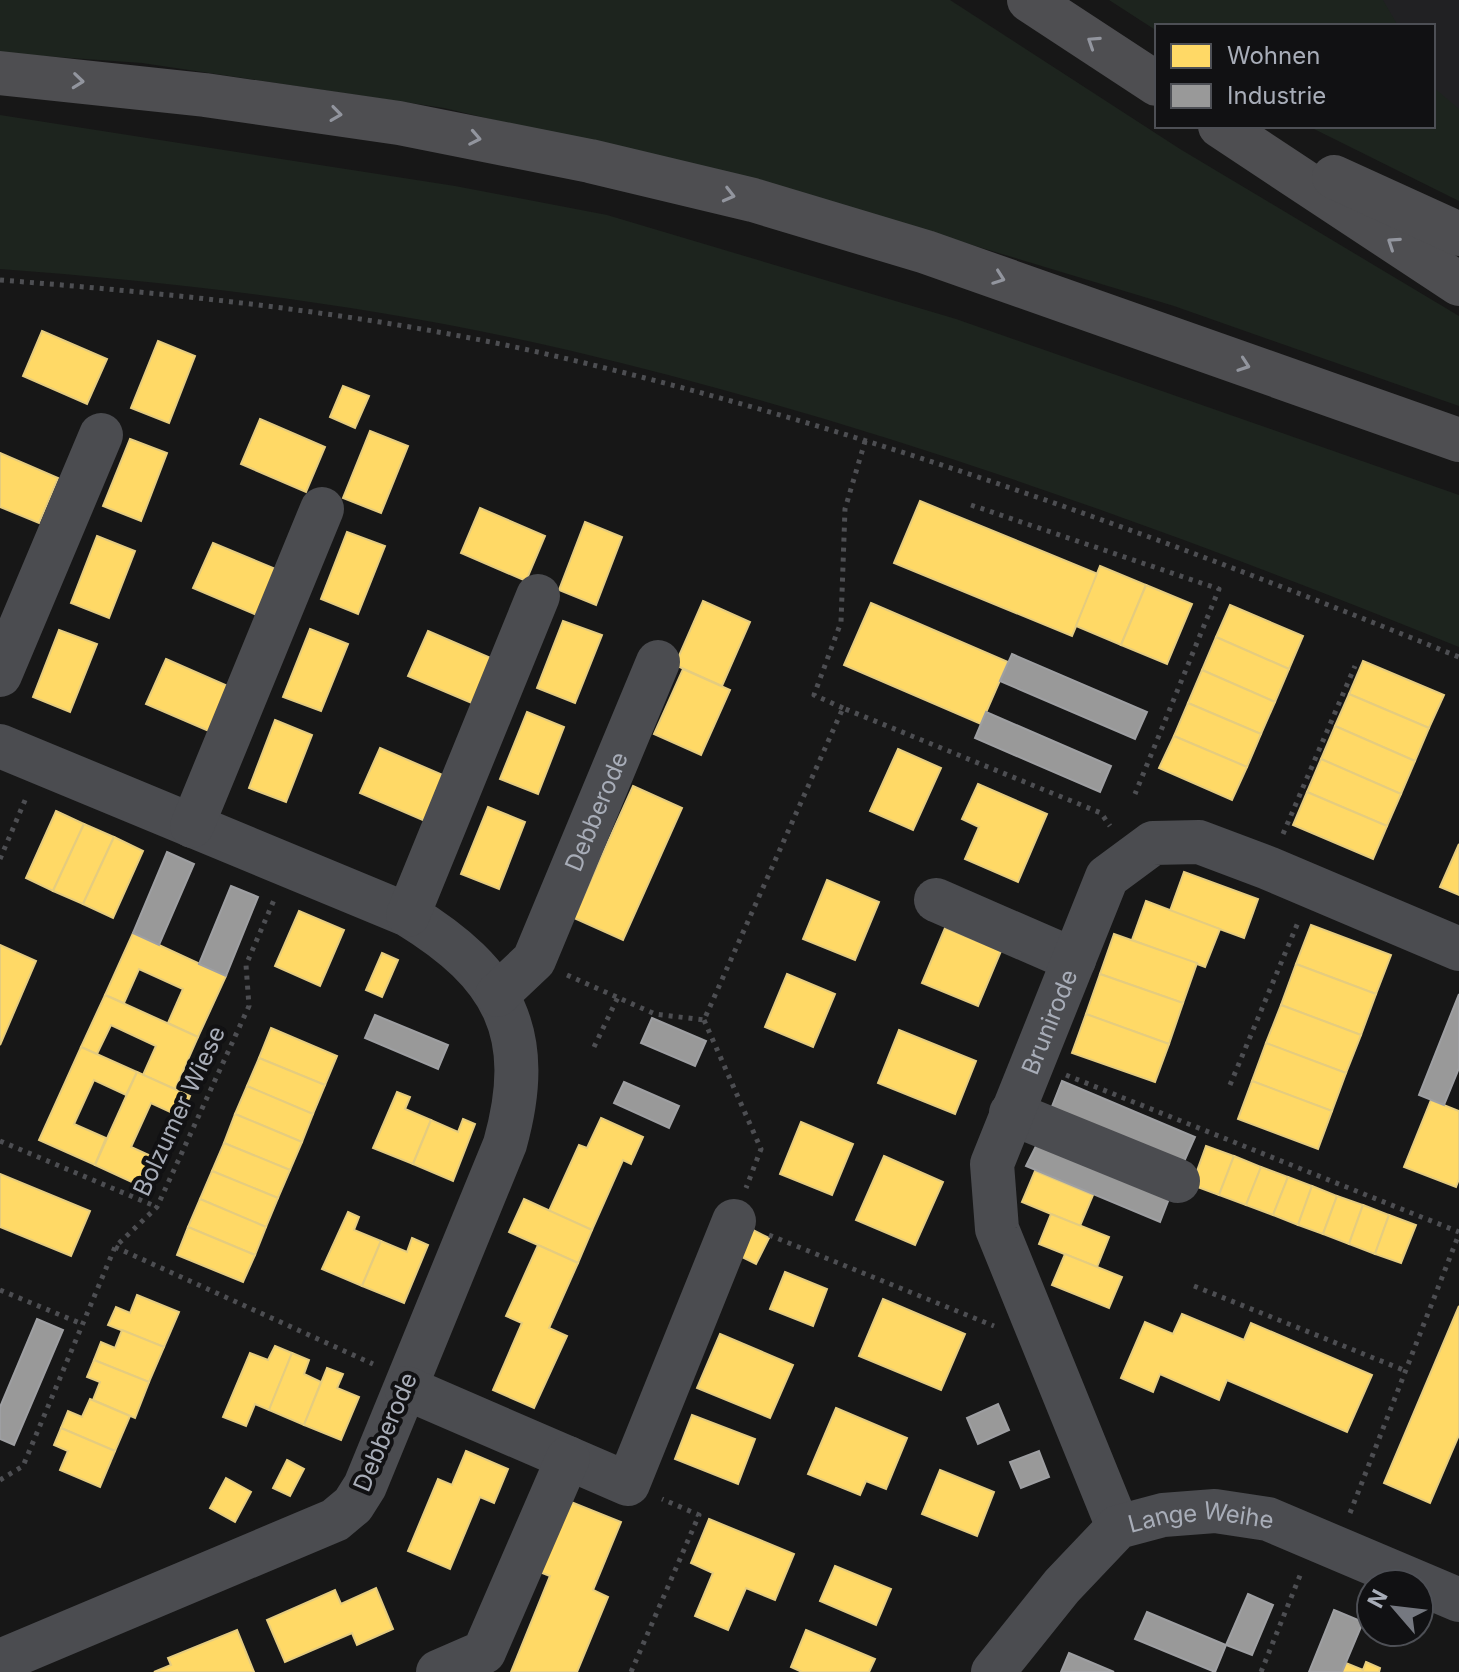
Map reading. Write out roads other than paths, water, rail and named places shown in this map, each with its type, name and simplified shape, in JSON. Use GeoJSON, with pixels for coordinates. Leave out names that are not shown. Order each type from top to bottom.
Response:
{"type":"FeatureCollection","features":[{"type":"Feature","properties":{"kind":"highway"},"geometry":{"type":"LineString","coordinates":[[1029,0],[1155,83]]}},
{"type":"Feature","properties":{"kind":"highway"},"geometry":{"type":"LineString","coordinates":[[0,73],[205,95],[399,123],[590,161],[753,200],[926,252],[1459,440]]}},
{"type":"Feature","properties":{"kind":"highway"},"geometry":{"type":"LineString","coordinates":[[1223,128],[1459,284]]}},
{"type":"Feature","properties":{"kind":"highway"},"geometry":{"type":"LineString","coordinates":[[1231,128],[1459,234]]}},
{"type":"Feature","properties":{"kind":"street"},"geometry":{"type":"LineString","coordinates":[[0,675],[101,435]]}},
{"type":"Feature","properties":{"kind":"street"},"geometry":{"type":"LineString","coordinates":[[192,826],[322,509]]}},
{"type":"Feature","properties":{"kind":"street"},"geometry":{"type":"LineString","coordinates":[[408,915],[538,596]]}},
{"type":"Feature","properties":{"kind":"street","name":"Debberode"},"geometry":{"type":"LineString","coordinates":[[497,995],[534,960],[658,662]]}},
{"type":"Feature","properties":{"kind":"street","name":"Debberode"},"geometry":{"type":"LineString","coordinates":[[0,746],[408,915],[447,939],[477,967],[497,995],[509,1021],[518,1060],[518,1100],[505,1144],[365,1486],[353,1505],[335,1520],[0,1661]]}},
{"type":"Feature","properties":{"kind":"street","name":"Brunirode"},"geometry":{"type":"LineString","coordinates":[[1118,1527],[997,1229],[992,1196],[992,1164],[1107,877],[1153,843],[1199,842],[1459,949]]}},
{"type":"Feature","properties":{"kind":"street"},"geometry":{"type":"LineString","coordinates":[[936,900],[1074,960]]}},
{"type":"Feature","properties":{"kind":"street"},"geometry":{"type":"LineString","coordinates":[[1011,1113],[1178,1181]]}},
{"type":"Feature","properties":{"kind":"street"},"geometry":{"type":"LineString","coordinates":[[407,1384],[628,1484],[734,1221]]}},
{"type":"Feature","properties":{"kind":"street"},"geometry":{"type":"LineString","coordinates":[[438,1672],[484,1652],[568,1458]]}},
{"type":"Feature","properties":{"kind":"street","name":"Lange Weihe"},"geometry":{"type":"LineString","coordinates":[[993,1672],[1062,1586],[1118,1527],[1163,1515],[1215,1511],[1268,1519],[1459,1600]]}}]}
